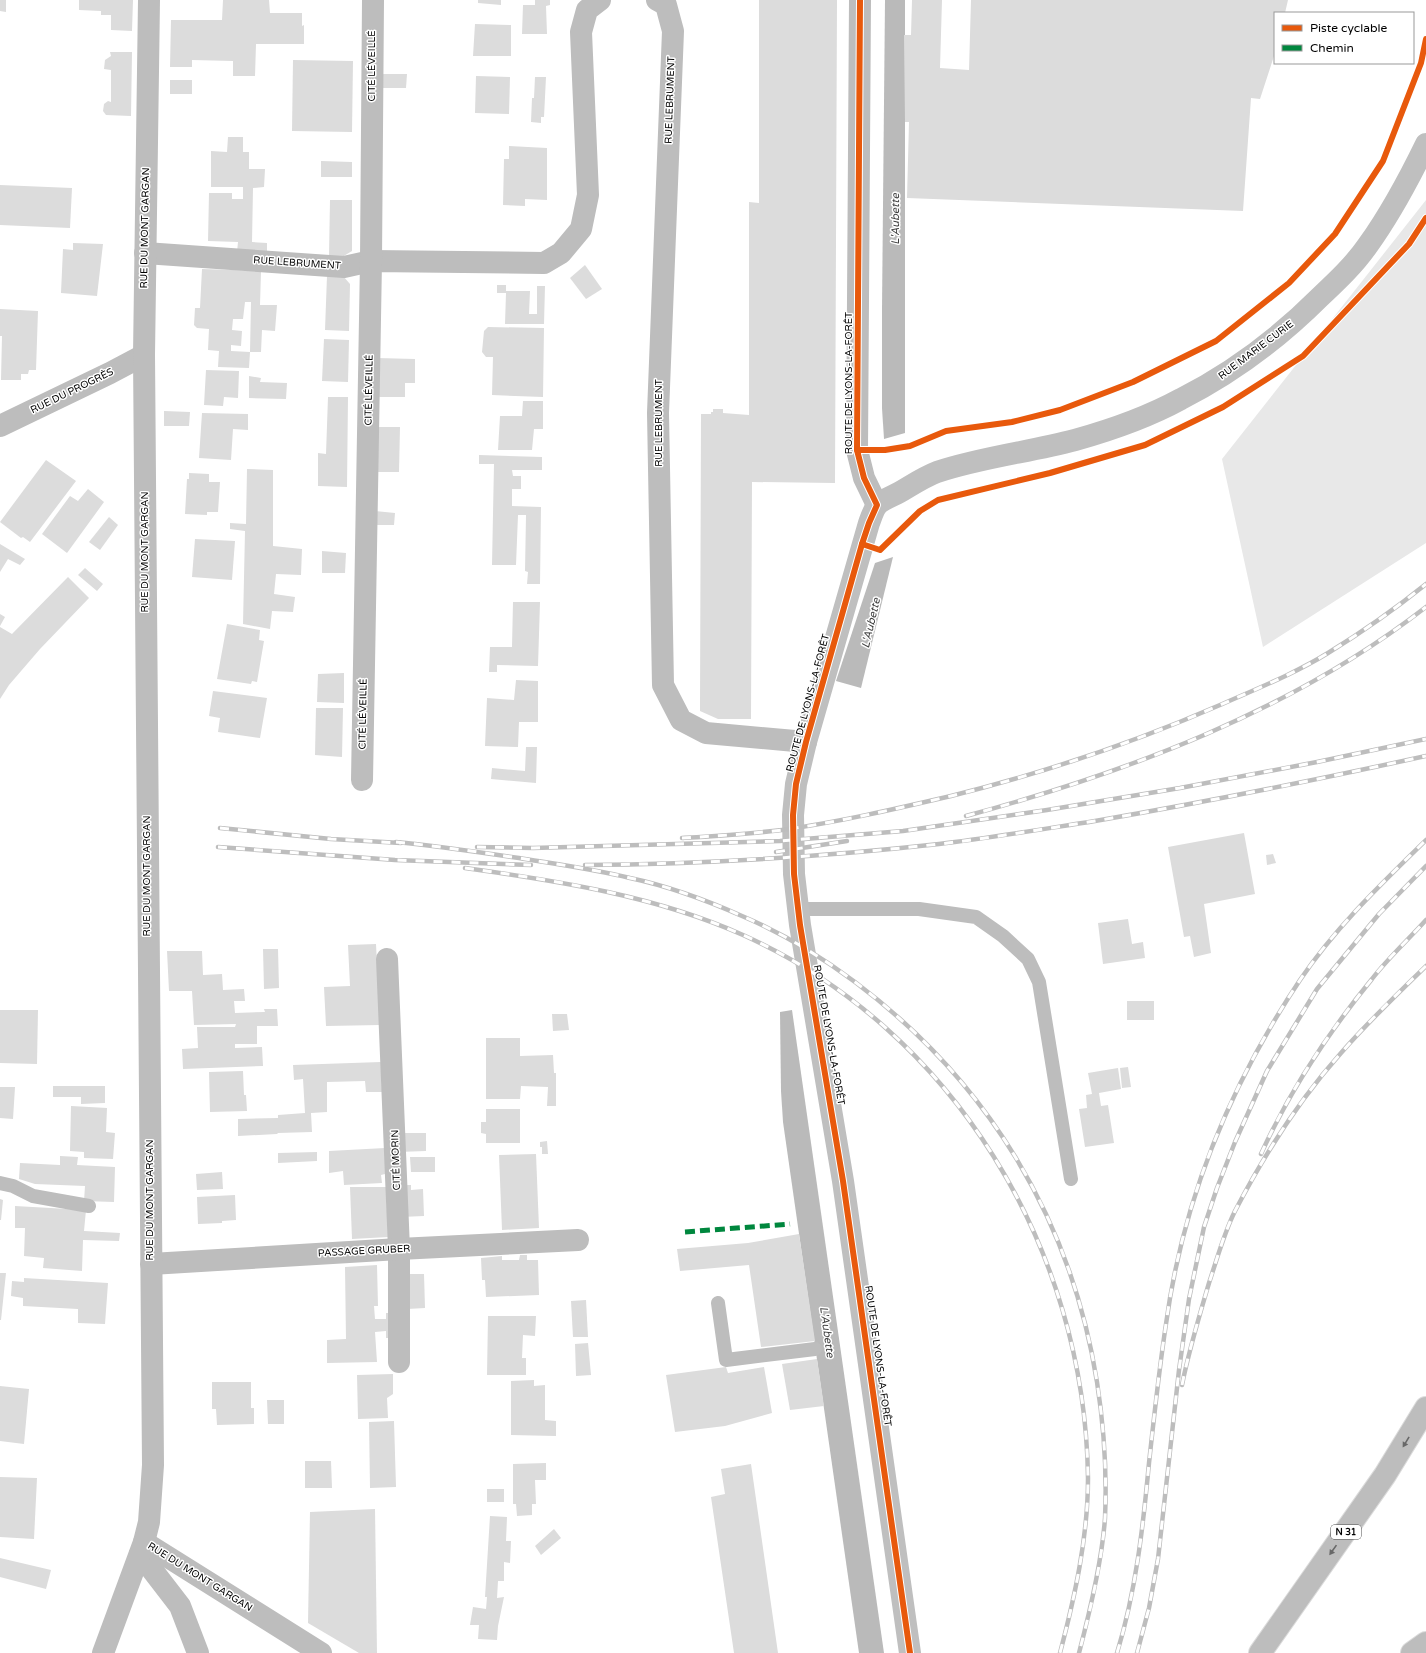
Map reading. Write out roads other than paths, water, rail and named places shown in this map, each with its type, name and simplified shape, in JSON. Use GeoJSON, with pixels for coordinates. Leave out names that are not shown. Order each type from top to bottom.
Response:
{"type":"FeatureCollection","features":[{"type":"Feature","properties":{"kind":"main road","name":"RUE DU MONT GARGAN"},"geometry":{"type":"LineString","coordinates":[[149,0],[144,355],[150,1264],[153,1465],[149,1522],[142,1548],[321,1653]]}},
{"type":"Feature","properties":{"kind":"main road","name":"CITÉ LÉVEILLÉ"},"geometry":{"type":"LineString","coordinates":[[362,780],[371,261],[373,0]]}},
{"type":"Feature","properties":{"kind":"main road","name":"RUE LEBRUMENT"},"geometry":{"type":"LineString","coordinates":[[145,253],[344,267],[371,261],[544,264],[561,253],[581,229],[588,195],[581,32],[587,10],[600,0]]}},
{"type":"Feature","properties":{"kind":"main road","name":"RUE LEBRUMENT"},"geometry":{"type":"LineString","coordinates":[[658,0],[666,5],[673,31],[658,413],[663,685],[681,720],[706,733],[806,742]]}},
{"type":"Feature","properties":{"kind":"main road","name":"ROUTE DE LYONS-LA-FORÊT"},"geometry":{"type":"LineString","coordinates":[[860,0],[857,450],[864,478],[877,505]]}},
{"type":"Feature","properties":{"kind":"main road","name":"RUE DU PROGRÈS"},"geometry":{"type":"LineString","coordinates":[[0,426],[144,355]]}},
{"type":"Feature","properties":{"kind":"main road","name":"CITÉ MORIN"},"geometry":{"type":"LineString","coordinates":[[387,959],[399,1249],[399,1362]]}},
{"type":"Feature","properties":{"kind":"main road","name":"PASSAGE GRUBER"},"geometry":{"type":"LineString","coordinates":[[150,1264],[578,1240]]}},
{"type":"Feature","properties":{"kind":"main road","name":"N 31"},"geometry":{"type":"LineString","coordinates":[[1260,1653],[1385,1475],[1426,1408]]}},
{"type":"Feature","properties":{"kind":"main road"},"geometry":{"type":"LineString","coordinates":[[103,1653],[142,1548]]}},
{"type":"Feature","properties":{"kind":"main road"},"geometry":{"type":"LineString","coordinates":[[142,1548],[180,1606],[198,1653]]}},
{"type":"Feature","properties":{"kind":"main road"},"geometry":{"type":"LineString","coordinates":[[1412,1653],[1426,1643]]}},
{"type":"Feature","properties":{"kind":"street","name":"RUE MARIE CURIE"},"geometry":{"type":"LineString","coordinates":[[877,505],[936,472],[981,460],[1036,450],[1078,439],[1135,420],[1180,400],[1220,377],[1260,349],[1303,314],[1336,283],[1367,247],[1382,224],[1410,178],[1426,144]]}},
{"type":"Feature","properties":{"kind":"street","name":"ROUTE DE LYONS-LA-FORÊT"},"geometry":{"type":"LineString","coordinates":[[877,505],[862,544],[806,742],[796,784],[793,814],[794,874],[798,909],[843,1181],[910,1653]]}},
{"type":"Feature","properties":{"kind":"lane"},"geometry":{"type":"LineString","coordinates":[[798,909],[919,909],[976,917],[1003,936],[1028,959],[1039,982],[1071,1179]]}},
{"type":"Feature","properties":{"kind":"lane"},"geometry":{"type":"LineString","coordinates":[[0,1183],[13,1186],[33,1196],[89,1206]]}},
{"type":"Feature","properties":{"kind":"lane"},"geometry":{"type":"LineString","coordinates":[[718,1303],[726,1360],[815,1349]]}},
{"type":"Feature","properties":{"kind":"water","name":"L'Aubette"},"geometry":{"type":"Polygon","coordinates":[[[885,0],[905,0],[905,433],[884,439],[882,408],[882,309],[885,0]]]}},
{"type":"Feature","properties":{"kind":"water","name":"L'Aubette"},"geometry":{"type":"Polygon","coordinates":[[[893,557],[861,688],[836,681],[875,563],[893,557]]]}},
{"type":"Feature","properties":{"kind":"water","name":"L'Aubette"},"geometry":{"type":"Polygon","coordinates":[[[792,1010],[884,1653],[859,1653],[783,1122],[780,1012],[792,1010]]]}},
{"type":"Feature","properties":{"kind":"railway"},"geometry":{"type":"LineString","coordinates":[[682,838],[782,830],[846,819],[951,796],[1020,777],[1087,756],[1187,719],[1302,668],[1366,629],[1426,584]]}},
{"type":"Feature","properties":{"kind":"railway"},"geometry":{"type":"LineString","coordinates":[[966,816],[1027,799],[1087,779],[1147,758],[1206,734],[1264,707],[1320,677],[1374,644],[1426,607]]}},
{"type":"Feature","properties":{"kind":"railway"},"geometry":{"type":"LineString","coordinates":[[477,847],[533,848],[780,841],[903,831],[1047,810],[1180,788],[1317,762],[1426,739]]}},
{"type":"Feature","properties":{"kind":"railway"},"geometry":{"type":"LineString","coordinates":[[585,865],[762,859],[851,853],[958,842],[1095,821],[1178,806],[1426,756]]}},
{"type":"Feature","properties":{"kind":"railway"},"geometry":{"type":"LineString","coordinates":[[220,828],[331,839],[401,843]]}},
{"type":"Feature","properties":{"kind":"railway"},"geometry":{"type":"LineString","coordinates":[[1117,1653],[1124,1630],[1138,1559],[1159,1376],[1174,1278],[1184,1232],[1197,1188],[1213,1144],[1231,1102],[1252,1060],[1300,980],[1343,924],[1426,840]]}},
{"type":"Feature","properties":{"kind":"railway"},"geometry":{"type":"LineString","coordinates":[[776,852],[847,841]]}},
{"type":"Feature","properties":{"kind":"railway"},"geometry":{"type":"LineString","coordinates":[[396,842],[504,856],[602,872],[644,881],[715,904],[786,937],[842,972],[902,1021],[945,1063],[983,1109],[1016,1158],[1044,1209],[1067,1264],[1085,1322],[1097,1382],[1101,1416],[1106,1501],[1098,1569],[1079,1653]]}},
{"type":"Feature","properties":{"kind":"railway"},"geometry":{"type":"LineString","coordinates":[[218,847],[395,860],[531,865]]}},
{"type":"Feature","properties":{"kind":"railway"},"geometry":{"type":"LineString","coordinates":[[1137,1653],[1149,1608],[1158,1559],[1179,1370],[1189,1299],[1204,1227],[1217,1188],[1235,1142],[1267,1071],[1317,989],[1379,914],[1426,866]]}},
{"type":"Feature","properties":{"kind":"railway"},"geometry":{"type":"LineString","coordinates":[[465,868],[536,878],[642,900],[710,921],[743,935],[818,976],[886,1028],[944,1088],[994,1156],[1033,1231],[1062,1310],[1081,1393],[1088,1478],[1086,1522],[1080,1566],[1060,1653]]}},
{"type":"Feature","properties":{"kind":"railway"},"geometry":{"type":"LineString","coordinates":[[1261,1154],[1284,1107],[1325,1041],[1378,971],[1426,920]]}},
{"type":"Feature","properties":{"kind":"railway"},"geometry":{"type":"LineString","coordinates":[[1182,1385],[1198,1321],[1224,1237],[1231,1219],[1258,1169],[1283,1129],[1326,1071],[1372,1019],[1426,966]]}}]}
